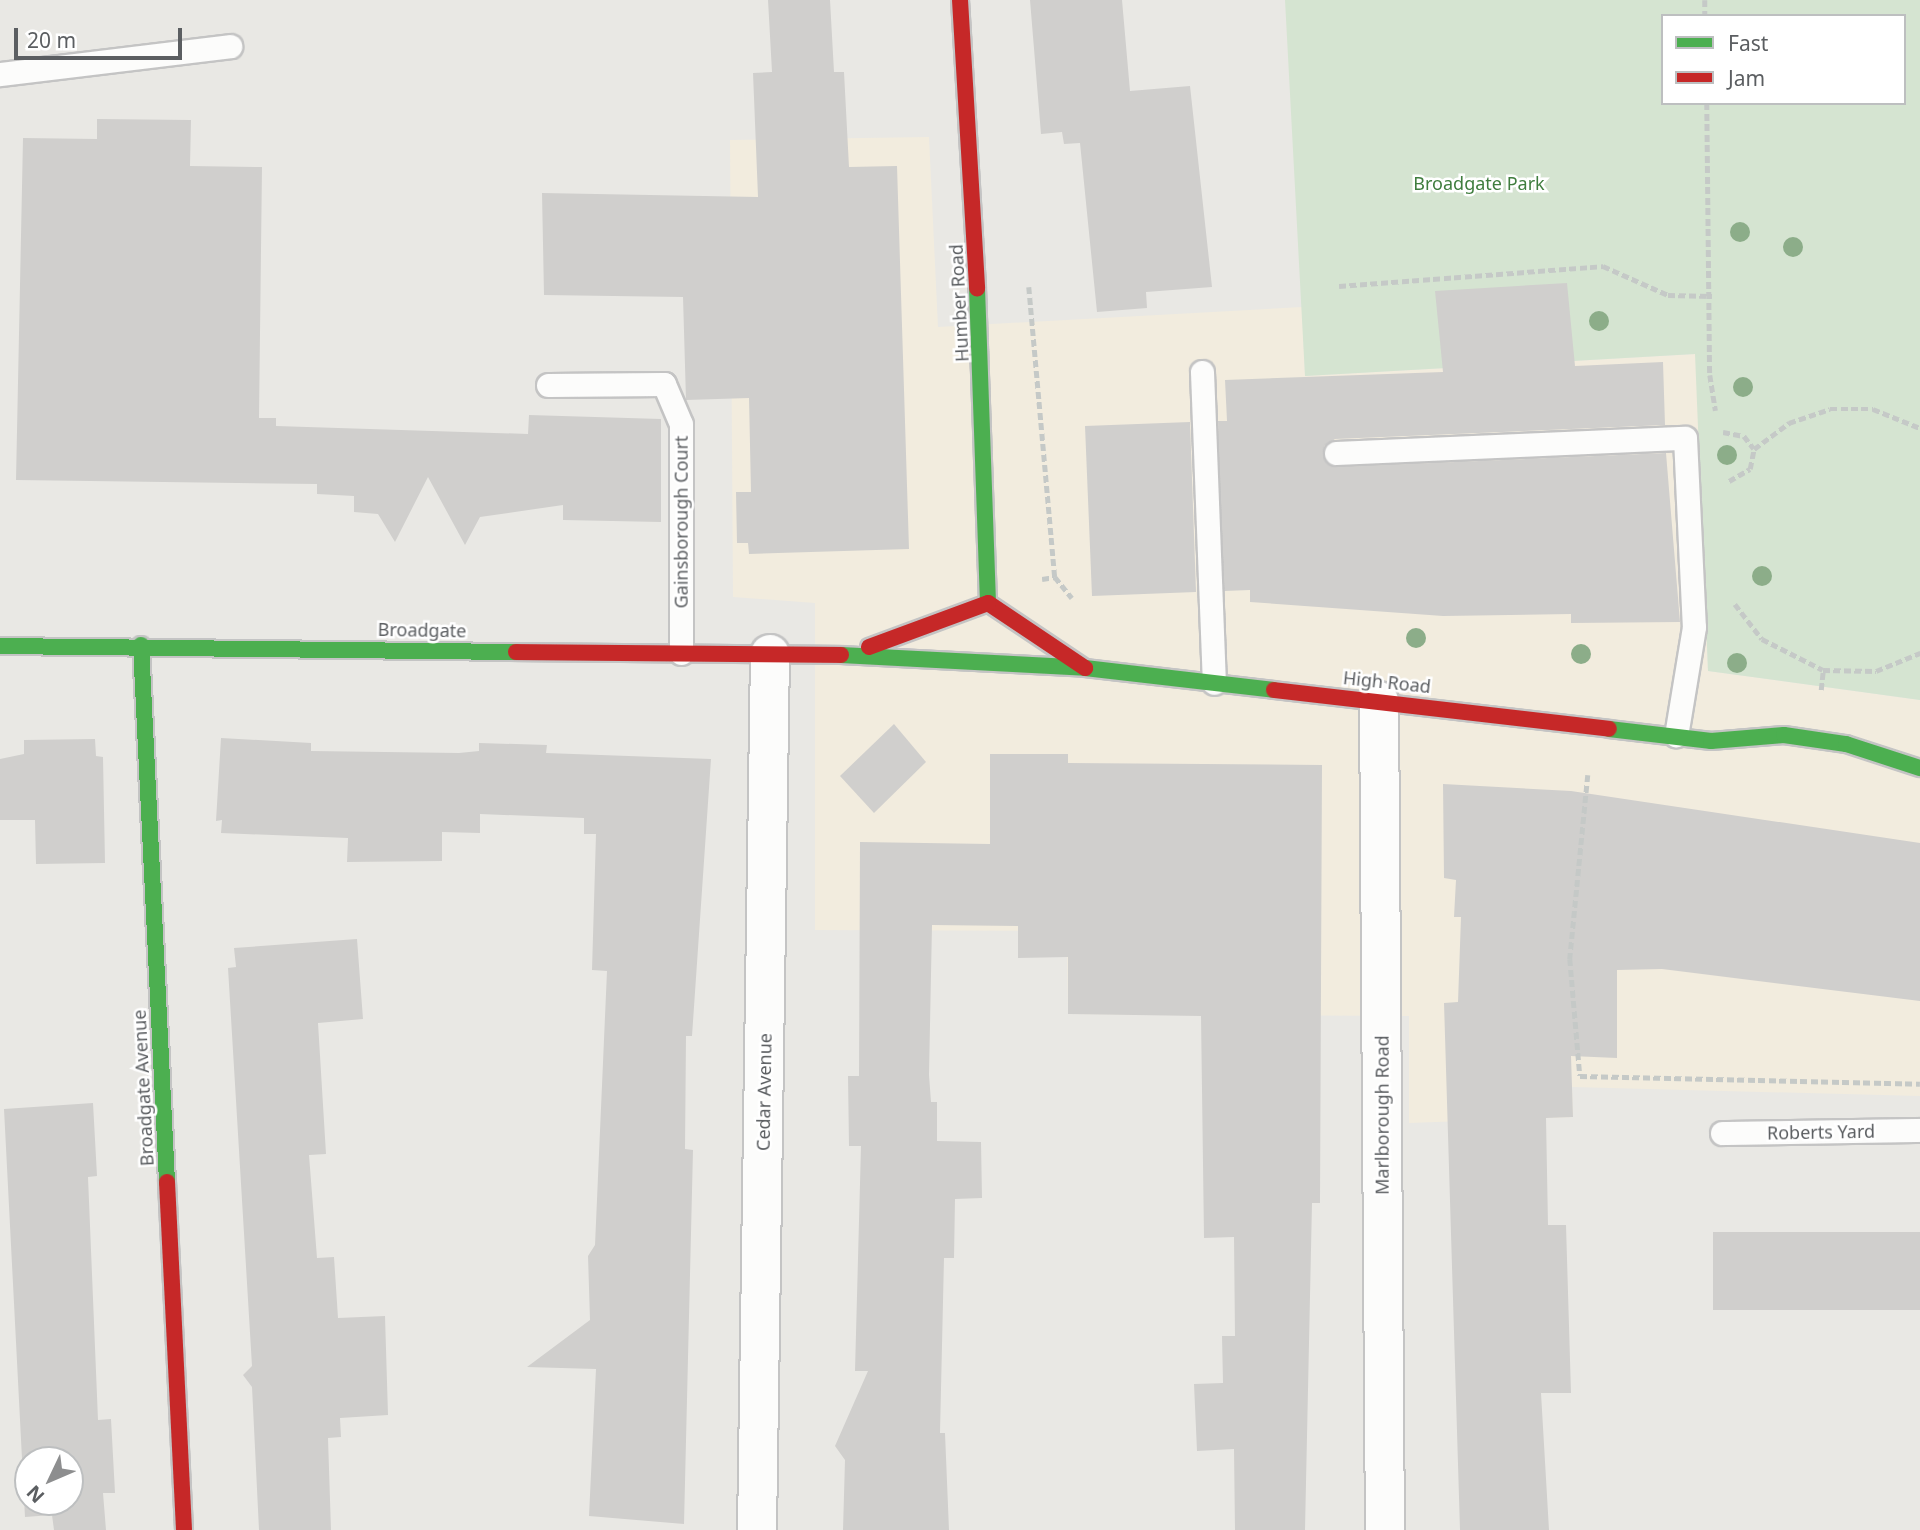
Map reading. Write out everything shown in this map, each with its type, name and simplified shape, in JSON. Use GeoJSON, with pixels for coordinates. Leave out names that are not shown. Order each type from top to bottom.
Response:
{"type":"FeatureCollection","features":[{"type":"Feature","properties":{"kind":"main road","name":"Humber Road"},"geometry":{"type":"LineString","coordinates":[[960,0],[989,497],[988,603]]}},
{"type":"Feature","properties":{"kind":"main road"},"geometry":{"type":"LineString","coordinates":[[844,655],[988,603],[1085,668]]}},
{"type":"Feature","properties":{"kind":"main road","name":"Broadgate"},"geometry":{"type":"LineString","coordinates":[[0,646],[141,645],[844,655]]}},
{"type":"Feature","properties":{"kind":"main road","name":"Broadgate Avenue"},"geometry":{"type":"LineString","coordinates":[[141,645],[184,1530]]}},
{"type":"Feature","properties":{"kind":"main road","name":"High Road"},"geometry":{"type":"LineString","coordinates":[[844,655],[1085,668],[1676,736],[1804,738],[1846,744],[1920,768]]}},
{"type":"Feature","properties":{"kind":"street","name":"Cedar Avenue"},"geometry":{"type":"LineString","coordinates":[[757,1530],[770,654]]}},
{"type":"Feature","properties":{"kind":"street","name":"Marlborough Road"},"geometry":{"type":"LineString","coordinates":[[1379,701],[1385,1530]]}},
{"type":"Feature","properties":{"kind":"lane"},"geometry":{"type":"LineString","coordinates":[[0,74],[230,46]]}},
{"type":"Feature","properties":{"kind":"lane"},"geometry":{"type":"LineString","coordinates":[[1202,372],[1214,683]]}},
{"type":"Feature","properties":{"kind":"lane","name":"Gainsborough Court"},"geometry":{"type":"LineString","coordinates":[[548,385],[664,384],[681,424],[681,653]]}},
{"type":"Feature","properties":{"kind":"lane"},"geometry":{"type":"LineString","coordinates":[[1336,453],[1685,438],[1694,627],[1676,736]]}},
{"type":"Feature","properties":{"kind":"lane","name":"Roberts Yard"},"geometry":{"type":"LineString","coordinates":[[1722,1133],[1920,1130]]}},
{"type":"Feature","properties":{"kind":"path"},"geometry":{"type":"LineString","coordinates":[[1707,105],[1712,296],[1710,376],[1719,433],[1744,436],[1754,449]]}},
{"type":"Feature","properties":{"kind":"path"},"geometry":{"type":"LineString","coordinates":[[1339,286],[1603,266],[1668,295],[1712,296]]}},
{"type":"Feature","properties":{"kind":"path"},"geometry":{"type":"LineString","coordinates":[[1726,492],[1729,481],[1750,469],[1754,449],[1789,423],[1830,409],[1873,409],[1920,428]]}},
{"type":"Feature","properties":{"kind":"path"},"geometry":{"type":"LineString","coordinates":[[1732,596],[1762,639],[1823,670],[1876,671],[1920,653]]}},
{"type":"Feature","properties":{"kind":"path"},"geometry":{"type":"LineString","coordinates":[[1593,725],[1570,959],[1580,1076],[1920,1084]]}},
{"type":"Feature","properties":{"kind":"shaded area"},"geometry":{"type":"Polygon","coordinates":[[[929,137],[938,327],[1302,307],[1305,376],[1696,354],[1708,671],[1920,700],[1920,1096],[1572,1087],[1573,1117],[1409,1123],[1409,1016],[1068,1014],[1067,931],[815,930],[815,603],[733,597],[730,140],[929,137]]]}},
{"type":"Feature","properties":{"kind":"green space","name":"Broadgate Park"},"geometry":{"type":"Polygon","coordinates":[[[1285,0],[1920,0],[1920,700],[1708,671],[1695,354],[1305,376],[1285,0]]]}},
{"type":"Feature","properties":{"kind":"building"},"geometry":{"type":"Polygon","coordinates":[[[768,0],[830,0],[834,72],[844,72],[849,167],[897,166],[909,549],[749,554],[748,543],[737,543],[736,492],[751,492],[749,398],[686,400],[683,297],[544,295],[542,193],[758,197],[753,73],[772,72],[768,0]]]}},
{"type":"Feature","properties":{"kind":"building"},"geometry":{"type":"Polygon","coordinates":[[[1030,0],[1122,0],[1130,91],[1190,86],[1212,287],[1146,292],[1147,308],[1097,312],[1080,143],[1064,144],[1062,132],[1041,134],[1030,0]]]}},
{"type":"Feature","properties":{"kind":"building"},"geometry":{"type":"Polygon","coordinates":[[[97,119],[191,120],[190,166],[262,167],[259,418],[276,418],[276,426],[528,434],[529,415],[661,419],[661,522],[563,520],[563,505],[480,517],[465,545],[428,477],[395,542],[378,514],[354,512],[354,496],[317,494],[317,484],[16,480],[23,138],[97,139],[97,119]]]}},
{"type":"Feature","properties":{"kind":"building"},"geometry":{"type":"Polygon","coordinates":[[[1567,283],[1575,366],[1663,362],[1665,425],[1335,439],[1324,446],[1324,460],[1337,467],[1666,453],[1680,622],[1571,623],[1571,614],[1443,616],[1250,602],[1250,590],[1224,591],[1218,421],[1227,421],[1225,380],[1443,372],[1435,291],[1567,283]]]}},
{"type":"Feature","properties":{"kind":"building"},"geometry":{"type":"Polygon","coordinates":[[[1190,422],[1196,592],[1092,596],[1085,426],[1190,422]]]}},
{"type":"Feature","properties":{"kind":"building"},"geometry":{"type":"Polygon","coordinates":[[[894,724],[926,762],[874,813],[840,776],[894,724]]]}},
{"type":"Feature","properties":{"kind":"building"},"geometry":{"type":"Polygon","coordinates":[[[221,738],[311,743],[311,751],[459,753],[479,751],[479,743],[547,745],[546,753],[711,759],[692,1036],[686,1036],[685,1149],[693,1150],[684,1524],[589,1516],[596,1369],[527,1367],[590,1320],[588,1256],[595,1245],[607,971],[592,970],[596,834],[584,834],[584,818],[480,814],[480,833],[442,832],[442,861],[347,862],[348,838],[221,833],[222,820],[216,821],[221,738]]]}},
{"type":"Feature","properties":{"kind":"building"},"geometry":{"type":"Polygon","coordinates":[[[95,739],[96,756],[103,757],[105,863],[36,864],[35,820],[0,820],[0,759],[24,754],[24,740],[95,739]]]}},
{"type":"Feature","properties":{"kind":"building"},"geometry":{"type":"Polygon","coordinates":[[[990,754],[1068,754],[1068,763],[1322,765],[1320,1203],[1312,1203],[1305,1530],[1235,1530],[1234,1449],[1197,1451],[1194,1384],[1223,1383],[1222,1336],[1235,1336],[1234,1237],[1204,1238],[1201,1016],[1068,1014],[1068,957],[1018,958],[1018,926],[932,925],[929,1075],[931,1102],[937,1102],[937,1141],[981,1142],[982,1198],[955,1199],[954,1258],[944,1258],[940,1433],[945,1433],[949,1530],[843,1530],[845,1460],[835,1446],[868,1371],[855,1371],[861,1146],[849,1146],[848,1076],[859,1076],[860,842],[990,844],[990,754]]]}},
{"type":"Feature","properties":{"kind":"building"},"geometry":{"type":"Polygon","coordinates":[[[1443,784],[1571,791],[1920,843],[1920,1001],[1662,969],[1617,970],[1617,1058],[1571,1056],[1573,1117],[1546,1118],[1548,1225],[1566,1225],[1571,1393],[1541,1393],[1549,1530],[1460,1530],[1444,1003],[1458,1002],[1461,917],[1454,917],[1456,880],[1444,878],[1443,784]]]}},
{"type":"Feature","properties":{"kind":"building"},"geometry":{"type":"Polygon","coordinates":[[[357,939],[363,1019],[318,1023],[326,1154],[309,1155],[317,1258],[334,1257],[338,1318],[385,1316],[388,1415],[340,1418],[341,1437],[328,1438],[331,1530],[259,1530],[252,1387],[243,1375],[252,1366],[228,968],[236,967],[234,948],[357,939]]]}},
{"type":"Feature","properties":{"kind":"building"},"geometry":{"type":"Polygon","coordinates":[[[93,1103],[97,1176],[88,1177],[98,1420],[111,1419],[115,1493],[103,1493],[106,1530],[54,1530],[52,1516],[84,1516],[84,1446],[21,1446],[4,1109],[93,1103]]]}},
{"type":"Feature","properties":{"kind":"building"},"geometry":{"type":"Polygon","coordinates":[[[1713,1232],[1920,1232],[1920,1310],[1713,1310],[1713,1232]]]}},
{"type":"Feature","properties":{"kind":"traffic: fast"},"geometry":{"type":"LineString","coordinates":[[977,288],[988,603]]}},
{"type":"Feature","properties":{"kind":"traffic: fast"},"geometry":{"type":"LineString","coordinates":[[141,645],[167,1182]]}},
{"type":"Feature","properties":{"kind":"traffic: fast"},"geometry":{"type":"LineString","coordinates":[[0,646],[516,652]]}},
{"type":"Feature","properties":{"kind":"traffic: fast"},"geometry":{"type":"LineString","coordinates":[[841,655],[1085,668],[1274,690]]}},
{"type":"Feature","properties":{"kind":"traffic: fast"},"geometry":{"type":"LineString","coordinates":[[1609,729],[1711,741],[1784,735],[1846,744],[1920,768]]}},
{"type":"Feature","properties":{"kind":"traffic: jam"},"geometry":{"type":"LineString","coordinates":[[960,0],[977,288]]}},
{"type":"Feature","properties":{"kind":"traffic: jam"},"geometry":{"type":"LineString","coordinates":[[988,603],[1085,668]]}},
{"type":"Feature","properties":{"kind":"traffic: jam"},"geometry":{"type":"LineString","coordinates":[[869,647],[988,603]]}},
{"type":"Feature","properties":{"kind":"traffic: jam"},"geometry":{"type":"LineString","coordinates":[[516,652],[841,655]]}},
{"type":"Feature","properties":{"kind":"traffic: jam"},"geometry":{"type":"LineString","coordinates":[[1274,690],[1609,729]]}},
{"type":"Feature","properties":{"kind":"traffic: jam"},"geometry":{"type":"LineString","coordinates":[[167,1182],[184,1530]]}}]}
